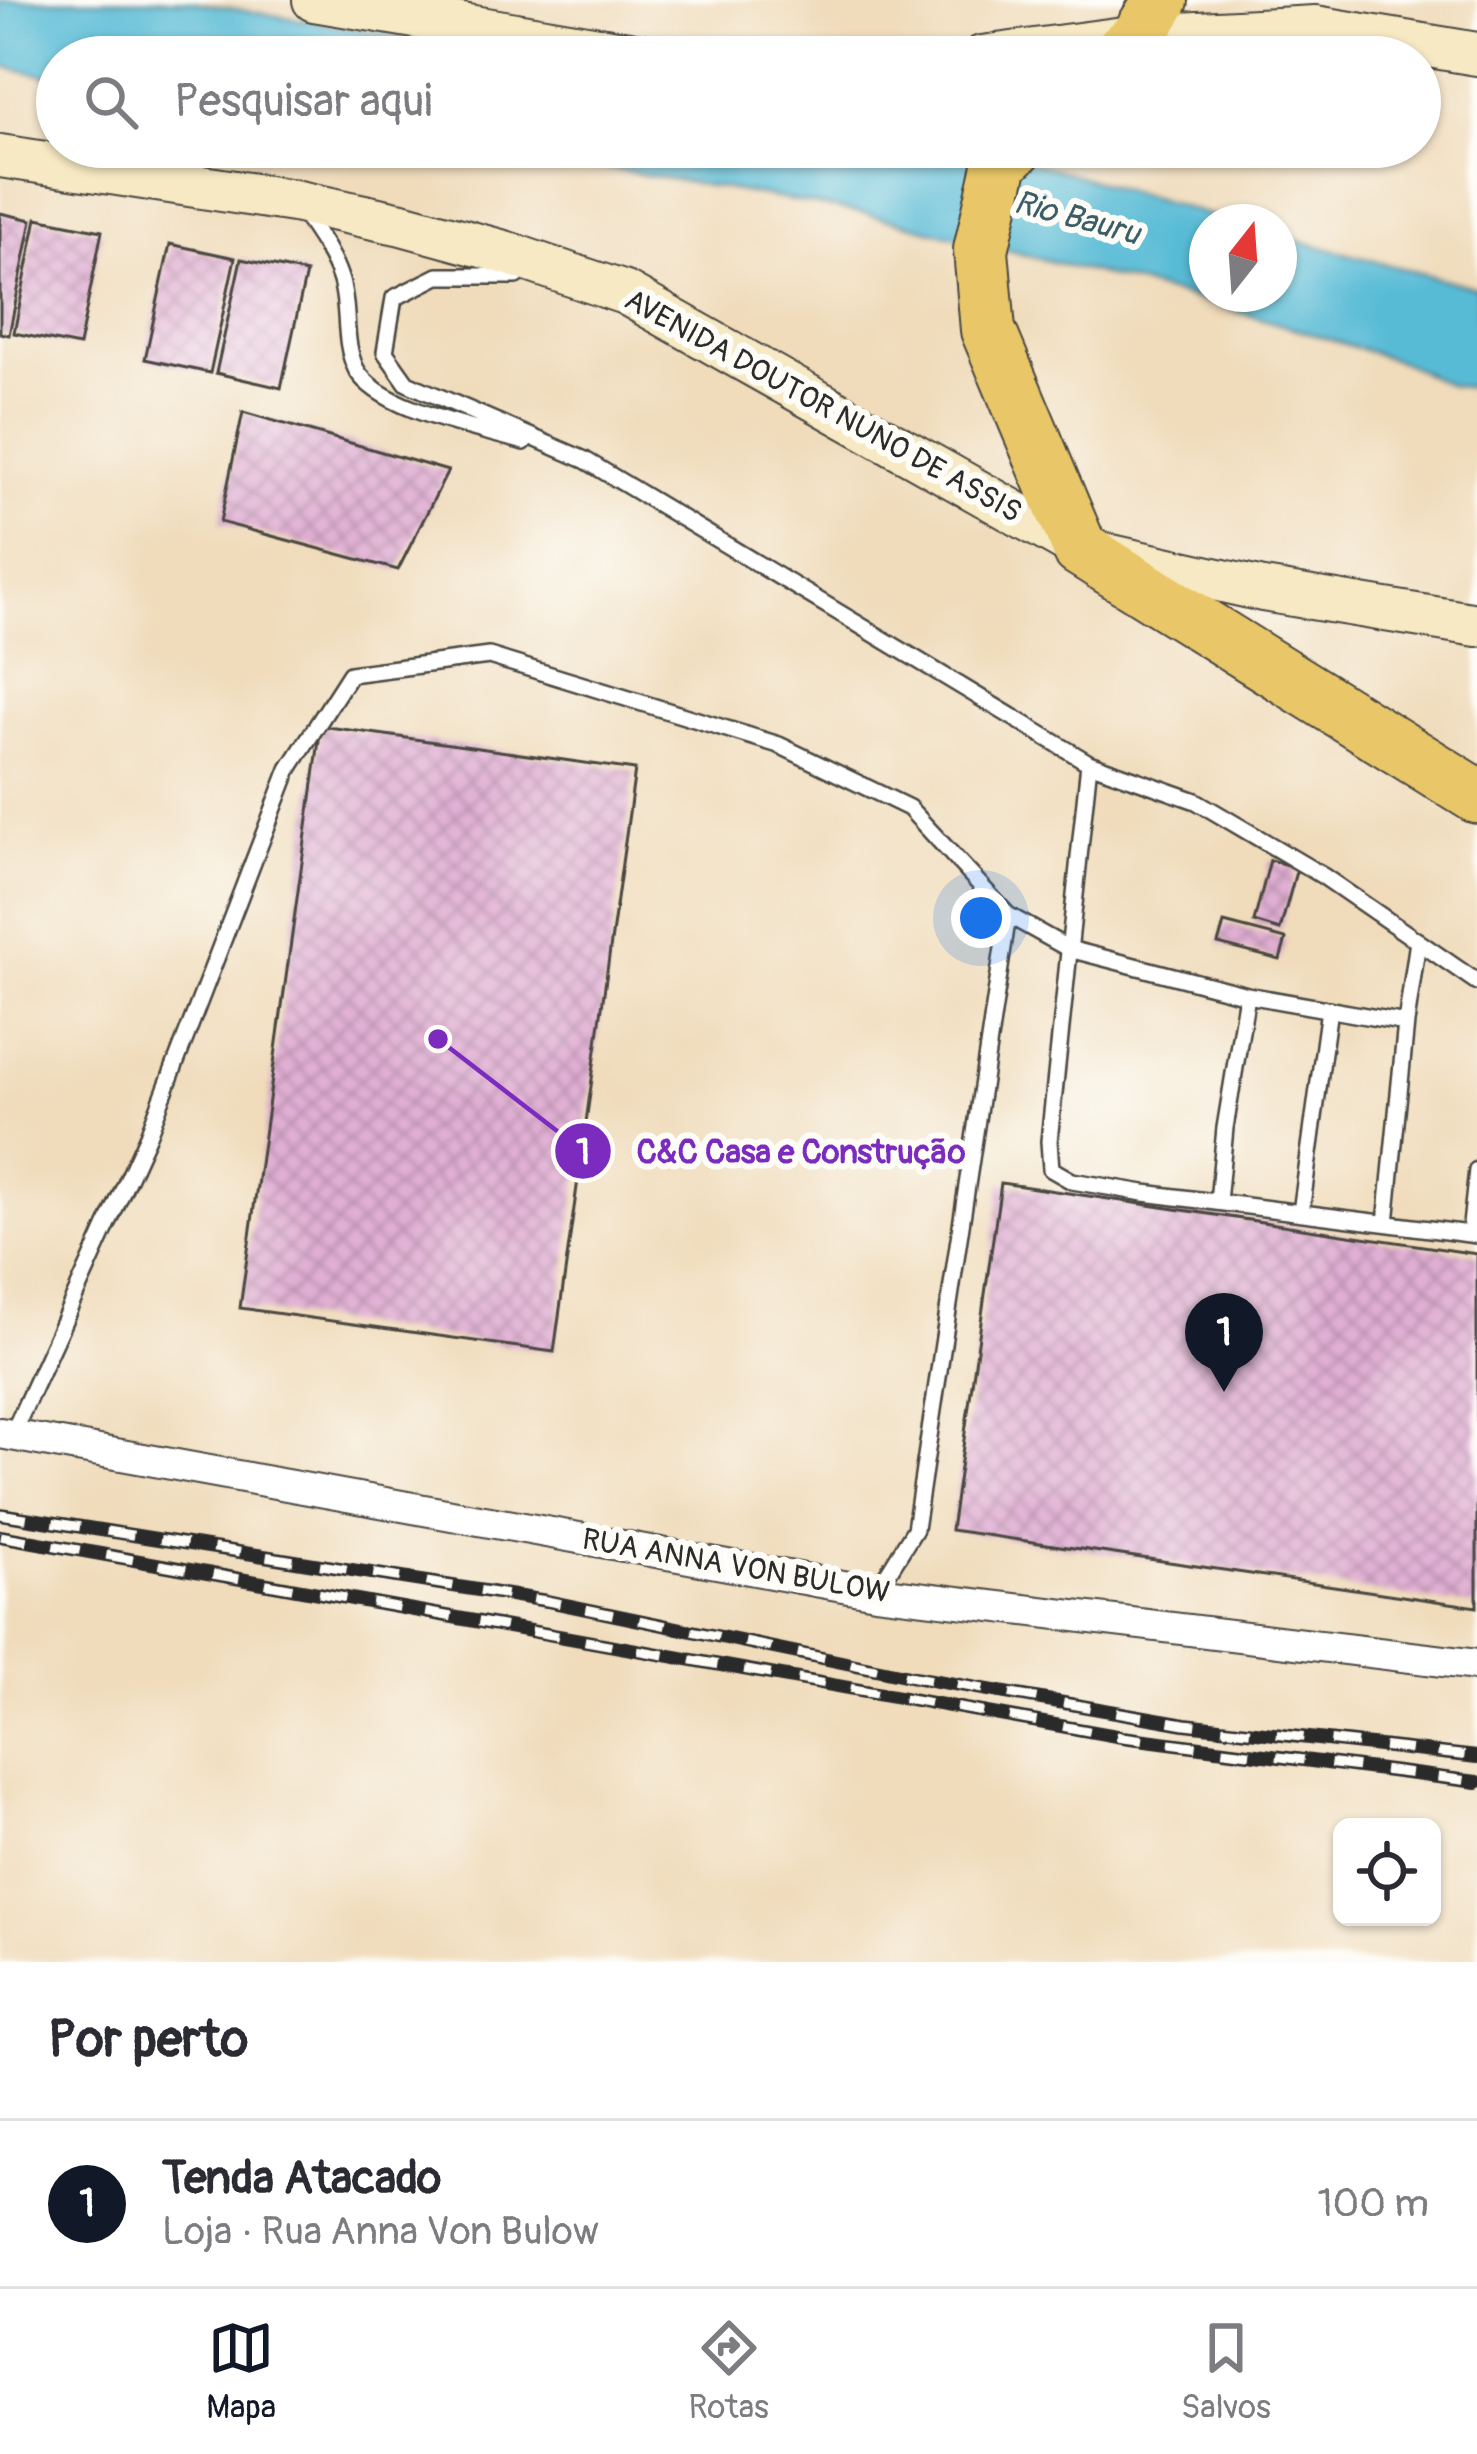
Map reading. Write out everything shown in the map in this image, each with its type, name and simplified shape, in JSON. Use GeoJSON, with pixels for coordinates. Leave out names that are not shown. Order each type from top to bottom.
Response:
{"type":"FeatureCollection","features":[{"type":"Feature","properties":{"kind":"highway"},"geometry":{"type":"LineString","coordinates":[[1000,168],[981,250],[988,330],[1080,549],[1477,796]]}},
{"type":"Feature","properties":{"kind":"main road"},"geometry":{"type":"LineString","coordinates":[[314,0],[527,36]]}},
{"type":"Feature","properties":{"kind":"main road"},"geometry":{"type":"LineString","coordinates":[[1108,36],[1138,31],[1315,27],[1369,36]]}},
{"type":"Feature","properties":{"kind":"main road"},"geometry":{"type":"LineString","coordinates":[[1441,48],[1477,54]]}},
{"type":"Feature","properties":{"kind":"main road","name":"AVENIDA DOUTOR NUNO DE ASSIS"},"geometry":{"type":"LineString","coordinates":[[0,156],[36,162]]}},
{"type":"Feature","properties":{"kind":"main road","name":"AVENIDA DOUTOR NUNO DE ASSIS"},"geometry":{"type":"LineString","coordinates":[[78,168],[294,201],[464,240],[625,293],[1080,549],[1264,590],[1477,625]]}},
{"type":"Feature","properties":{"kind":"street","name":"RUA ANNA VON BULOW"},"geometry":{"type":"LineString","coordinates":[[6,1434],[876,1592],[1477,1665]]}},
{"type":"Feature","properties":{"kind":"lane"},"geometry":{"type":"LineString","coordinates":[[294,201],[326,246],[342,281],[344,323],[357,370],[380,393],[433,416],[585,460]]}},
{"type":"Feature","properties":{"kind":"lane"},"geometry":{"type":"LineString","coordinates":[[625,293],[500,273],[438,276],[394,298],[386,352],[407,383],[585,460],[1089,764],[1196,801],[1323,876],[1477,982]]}},
{"type":"Feature","properties":{"kind":"lane"},"geometry":{"type":"LineString","coordinates":[[6,1434],[148,1135],[289,769],[350,674],[489,656],[779,745],[909,808],[1008,915],[1069,950],[1246,994],[1406,1023]]}},
{"type":"Feature","properties":{"kind":"lane"},"geometry":{"type":"LineString","coordinates":[[1089,764],[1048,1141],[1051,1169],[1072,1181],[1473,1235],[1477,1169]]}},
{"type":"Feature","properties":{"kind":"lane"},"geometry":{"type":"LineString","coordinates":[[876,1592],[915,1529],[1008,915]]}},
{"type":"Feature","properties":{"kind":"lane"},"geometry":{"type":"LineString","coordinates":[[1386,1223],[1418,941]]}},
{"type":"Feature","properties":{"kind":"lane"},"geometry":{"type":"LineString","coordinates":[[1218,1202],[1246,994]]}},
{"type":"Feature","properties":{"kind":"lane"},"geometry":{"type":"LineString","coordinates":[[1301,1213],[1329,1009]]}},
{"type":"Feature","properties":{"kind":"water"},"geometry":{"type":"Polygon","coordinates":[[[0,0],[184,0],[397,36],[36,36],[36,74],[0,66],[0,0]]]}},
{"type":"Feature","properties":{"kind":"water","name":"Rio Bauru"},"geometry":{"type":"Polygon","coordinates":[[[606,168],[1051,168],[1189,209],[1189,297],[868,214],[606,168]]]}},
{"type":"Feature","properties":{"kind":"water"},"geometry":{"type":"Polygon","coordinates":[[[1297,241],[1477,288],[1477,388],[1451,386],[1402,362],[1240,312],[1297,312],[1297,241]]]}},
{"type":"Feature","properties":{"kind":"building"},"geometry":{"type":"Polygon","coordinates":[[[0,213],[32,220],[9,335],[0,333],[0,213]]]}},
{"type":"Feature","properties":{"kind":"building"},"geometry":{"type":"Polygon","coordinates":[[[37,218],[102,231],[79,346],[14,333],[37,218]]]}},
{"type":"Feature","properties":{"kind":"building"},"geometry":{"type":"Polygon","coordinates":[[[170,244],[235,258],[210,373],[145,359],[170,244]]]}},
{"type":"Feature","properties":{"kind":"building"},"geometry":{"type":"Polygon","coordinates":[[[241,259],[306,273],[281,388],[216,373],[241,259]]]}},
{"type":"Feature","properties":{"kind":"building"},"geometry":{"type":"Polygon","coordinates":[[[243,412],[448,471],[398,570],[220,522],[243,412]]]}},
{"type":"Feature","properties":{"kind":"building"},"geometry":{"type":"Polygon","coordinates":[[[321,726],[635,770],[554,1352],[240,1308],[321,726]]]}},
{"type":"Feature","properties":{"kind":"building"},"geometry":{"type":"Polygon","coordinates":[[[1270,860],[1297,868],[1280,930],[1254,922],[1270,860]]]}},
{"type":"Feature","properties":{"kind":"building"},"geometry":{"type":"Polygon","coordinates":[[[1224,923],[1286,939],[1280,960],[1218,944],[1224,923]]]}},
{"type":"Feature","properties":{"kind":"building"},"geometry":{"type":"Polygon","coordinates":[[[1001,1183],[1477,1254],[1477,1607],[951,1530],[1001,1183]]]}},
{"type":"Feature","properties":{"kind":"railway"},"geometry":{"type":"LineString","coordinates":[[0,1514],[547,1601],[914,1677],[1185,1724],[1477,1757]]}},
{"type":"Feature","properties":{"kind":"railway"},"geometry":{"type":"LineString","coordinates":[[0,1536],[1122,1737],[1477,1782]]}},
{"type":"Feature","properties":{"kind":"place","name":"C&C Casa e Construção"},"geometry":{"type":"Point","coordinates":[438,1039]}},
{"type":"Feature","properties":{"kind":"place","name":"Tenda Atacado"},"geometry":{"type":"Point","coordinates":[1224,1392]}}]}
